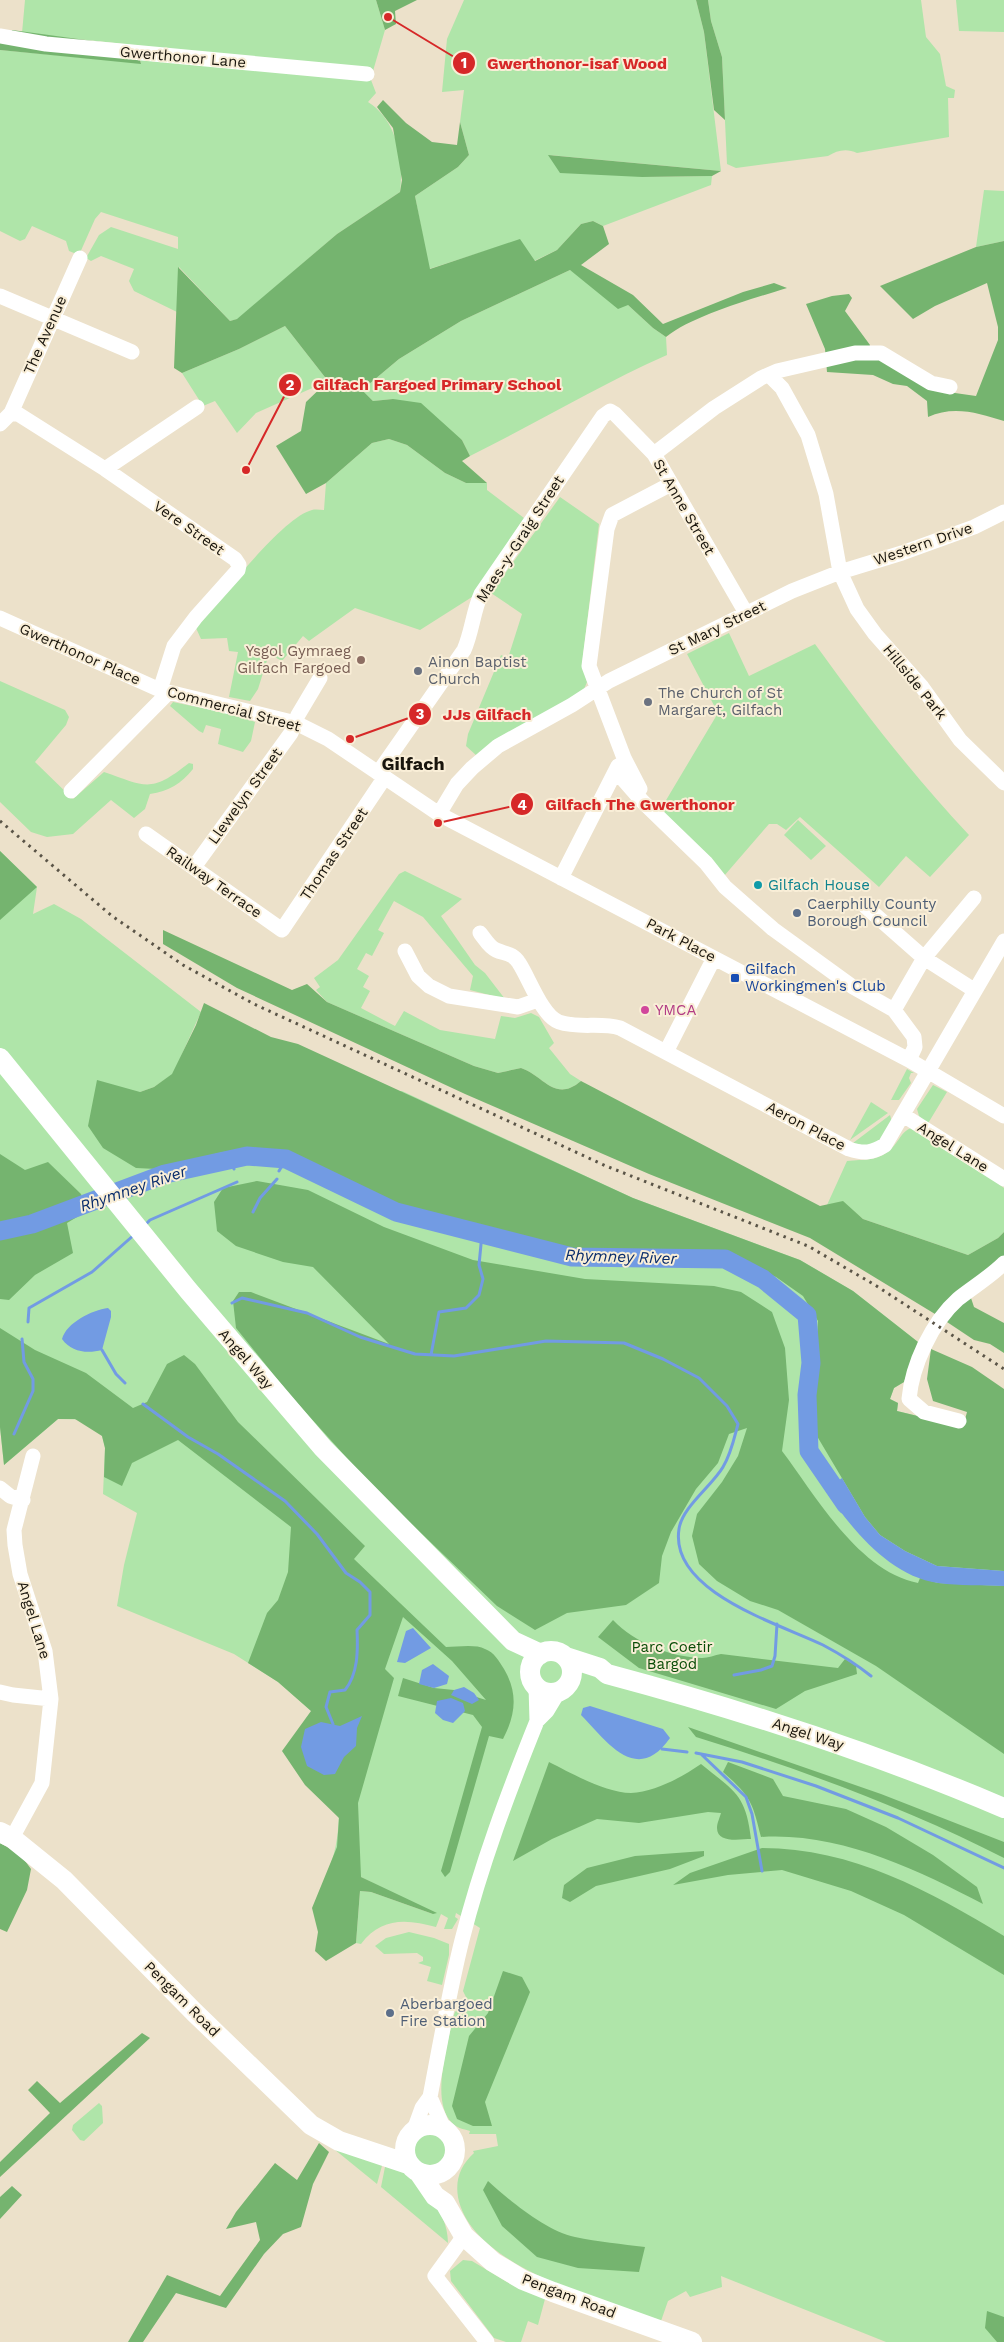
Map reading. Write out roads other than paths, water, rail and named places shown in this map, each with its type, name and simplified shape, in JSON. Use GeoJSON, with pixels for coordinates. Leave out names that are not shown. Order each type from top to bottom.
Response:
{"type":"FeatureCollection","features":[{"type":"Feature","properties":{"kind":"main road","name":"Angel Way"},"geometry":{"type":"LineString","coordinates":[[0,1058],[188,1290],[323,1448],[513,1642],[541,1654]]}},
{"type":"Feature","properties":{"kind":"main road","name":"Angel Way"},"geometry":{"type":"LineString","coordinates":[[513,1642],[516,1652],[534,1680]]}},
{"type":"Feature","properties":{"kind":"main road"},"geometry":{"type":"LineString","coordinates":[[554,1651],[566,1657],[572,1669],[564,1687],[547,1692],[534,1680],[533,1662],[541,1654],[554,1651]]}},
{"type":"Feature","properties":{"kind":"main road","name":"Angel Way"},"geometry":{"type":"LineString","coordinates":[[566,1657],[600,1668],[607,1674],[830,1740],[1004,1808]]}},
{"type":"Feature","properties":{"kind":"main road","name":"Angel Way"},"geometry":{"type":"LineString","coordinates":[[564,1687],[600,1678],[607,1674]]}},
{"type":"Feature","properties":{"kind":"main road","name":"Pengam Road"},"geometry":{"type":"LineString","coordinates":[[6,1835],[64,1880],[194,2012],[310,2125],[339,2141],[373,2151],[379,2156],[414,2169],[435,2196],[445,2203],[464,2236],[493,2262],[523,2280],[692,2342]]}},
{"type":"Feature","properties":{"kind":"main road"},"geometry":{"type":"LineString","coordinates":[[373,2151],[379,2146],[411,2135],[429,2125],[444,2129],[454,2141],[454,2157],[449,2167],[440,2174],[433,2176],[414,2169],[404,2149],[411,2135]]}},
{"type":"Feature","properties":{"kind":"main road"},"geometry":{"type":"LineString","coordinates":[[445,2203],[449,2192],[449,2167]]}},
{"type":"Feature","properties":{"kind":"street","name":"Gwerthonor Lane"},"geometry":{"type":"LineString","coordinates":[[0,36],[55,45],[367,74]]}},
{"type":"Feature","properties":{"kind":"street","name":"The Avenue"},"geometry":{"type":"LineString","coordinates":[[11,413],[80,258]]}},
{"type":"Feature","properties":{"kind":"street"},"geometry":{"type":"LineString","coordinates":[[0,296],[132,352]]}},
{"type":"Feature","properties":{"kind":"street"},"geometry":{"type":"LineString","coordinates":[[654,454],[711,410],[777,370],[855,353],[881,353],[931,383],[950,387]]}},
{"type":"Feature","properties":{"kind":"street","name":"Hillside Park"},"geometry":{"type":"LineString","coordinates":[[769,375],[782,388],[808,435],[826,494],[840,572],[857,609],[875,634],[922,688],[960,740],[1004,783]]}},
{"type":"Feature","properties":{"kind":"street"},"geometry":{"type":"LineString","coordinates":[[105,469],[197,407]]}},
{"type":"Feature","properties":{"kind":"street","name":"St Anne Street"},"geometry":{"type":"LineString","coordinates":[[610,411],[654,454],[746,613]]}},
{"type":"Feature","properties":{"kind":"street","name":"Maes-y-Graig Street"},"geometry":{"type":"LineString","coordinates":[[382,775],[464,650],[470,637],[475,608],[481,594],[603,416],[610,411]]}},
{"type":"Feature","properties":{"kind":"street"},"geometry":{"type":"LineString","coordinates":[[0,424],[11,413]]}},
{"type":"Feature","properties":{"kind":"street","name":"Vere Street"},"geometry":{"type":"LineString","coordinates":[[11,413],[18,414],[105,469],[235,559],[239,565],[238,570],[196,617],[174,646],[164,691]]}},
{"type":"Feature","properties":{"kind":"street"},"geometry":{"type":"LineString","coordinates":[[646,798],[624,758],[596,689],[589,666],[608,526],[612,515],[671,484]]}},
{"type":"Feature","properties":{"kind":"street","name":"Western Drive"},"geometry":{"type":"LineString","coordinates":[[840,572],[956,533],[1004,512]]}},
{"type":"Feature","properties":{"kind":"street","name":"St Mary Street"},"geometry":{"type":"LineString","coordinates":[[439,814],[457,784],[472,768],[498,746],[596,689],[746,613],[840,572]]}},
{"type":"Feature","properties":{"kind":"street","name":"Gwerthonor Place"},"geometry":{"type":"LineString","coordinates":[[0,618],[164,691]]}},
{"type":"Feature","properties":{"kind":"street","name":"Llewelyn Street"},"geometry":{"type":"LineString","coordinates":[[194,867],[296,724],[298,715],[320,678]]}},
{"type":"Feature","properties":{"kind":"street"},"geometry":{"type":"LineString","coordinates":[[71,791],[164,691]]}},
{"type":"Feature","properties":{"kind":"street","name":"Commercial Street"},"geometry":{"type":"LineString","coordinates":[[164,691],[220,703],[296,724],[328,739],[382,775]]}},
{"type":"Feature","properties":{"kind":"street"},"geometry":{"type":"LineString","coordinates":[[561,878],[617,768],[622,778],[643,802],[706,863],[725,887],[773,929],[854,987],[894,1010],[914,1037],[915,1047],[909,1060]]}},
{"type":"Feature","properties":{"kind":"street","name":"Park Place"},"geometry":{"type":"LineString","coordinates":[[382,775],[439,814],[909,1060],[1004,1116]]}},
{"type":"Feature","properties":{"kind":"street","name":"Thomas Street"},"geometry":{"type":"LineString","coordinates":[[282,930],[382,775]]}},
{"type":"Feature","properties":{"kind":"street","name":"Railway Terrace"},"geometry":{"type":"LineString","coordinates":[[146,834],[282,930]]}},
{"type":"Feature","properties":{"kind":"street"},"geometry":{"type":"LineString","coordinates":[[894,1010],[924,958],[974,898]]}},
{"type":"Feature","properties":{"kind":"street"},"geometry":{"type":"LineString","coordinates":[[865,906],[924,958],[974,990]]}},
{"type":"Feature","properties":{"kind":"street","name":"Aeron Place"},"geometry":{"type":"LineString","coordinates":[[480,933],[489,946],[508,953],[518,961],[538,1000],[556,1021],[570,1026],[611,1025],[846,1147],[862,1153],[875,1151],[885,1145],[1004,941]]}},
{"type":"Feature","properties":{"kind":"street"},"geometry":{"type":"LineString","coordinates":[[405,951],[418,976],[429,986],[449,996],[518,1007],[538,1000]]}},
{"type":"Feature","properties":{"kind":"street"},"geometry":{"type":"LineString","coordinates":[[666,1052],[714,958]]}},
{"type":"Feature","properties":{"kind":"street","name":"Angel Lane"},"geometry":{"type":"LineString","coordinates":[[903,1115],[1004,1179]]}},
{"type":"Feature","properties":{"kind":"street"},"geometry":{"type":"LineString","coordinates":[[958,1421],[924,1412],[909,1399],[911,1379],[921,1353],[948,1310],[1004,1263]]}},
{"type":"Feature","properties":{"kind":"street","name":"Angel Lane"},"geometry":{"type":"LineString","coordinates":[[6,1835],[42,1783],[51,1699],[46,1651],[20,1574],[15,1545],[14,1530],[33,1456]]}},
{"type":"Feature","properties":{"kind":"street"},"geometry":{"type":"LineString","coordinates":[[0,1488],[10,1496],[23,1500]]}},
{"type":"Feature","properties":{"kind":"street"},"geometry":{"type":"LineString","coordinates":[[534,1680],[537,1721]]}},
{"type":"Feature","properties":{"kind":"street"},"geometry":{"type":"LineString","coordinates":[[411,2135],[422,2108],[430,2097],[448,2000],[462,1939],[499,1816],[537,1721],[547,1711],[564,1687]]}},
{"type":"Feature","properties":{"kind":"street"},"geometry":{"type":"LineString","coordinates":[[0,1692],[13,1696],[51,1699]]}},
{"type":"Feature","properties":{"kind":"street"},"geometry":{"type":"LineString","coordinates":[[430,2097],[444,2129]]}},
{"type":"Feature","properties":{"kind":"street"},"geometry":{"type":"LineString","coordinates":[[464,2236],[435,2276],[487,2342]]}},
{"type":"Feature","properties":{"kind":"water"},"geometry":{"type":"Polygon","coordinates":[[[108,1308],[111,1311],[111,1317],[102,1350],[80,1351],[70,1347],[62,1339],[64,1333],[80,1318],[95,1311],[108,1308]]]}},
{"type":"Feature","properties":{"kind":"water"},"geometry":{"type":"Polygon","coordinates":[[[842,1478],[865,1517],[880,1535],[905,1551],[937,1566],[1004,1571],[1004,1586],[938,1583],[920,1579],[888,1561],[859,1534],[825,1490],[842,1478]]]}},
{"type":"Feature","properties":{"kind":"water"},"geometry":{"type":"Polygon","coordinates":[[[413,1628],[431,1648],[405,1663],[397,1662],[406,1631],[413,1628]]]}},
{"type":"Feature","properties":{"kind":"water"},"geometry":{"type":"Polygon","coordinates":[[[433,1664],[449,1676],[447,1684],[434,1688],[419,1684],[422,1670],[433,1664]]]}},
{"type":"Feature","properties":{"kind":"water"},"geometry":{"type":"Polygon","coordinates":[[[464,1687],[474,1693],[479,1700],[472,1704],[451,1695],[454,1690],[464,1687]]]}},
{"type":"Feature","properties":{"kind":"water"},"geometry":{"type":"Polygon","coordinates":[[[451,1698],[463,1703],[465,1711],[453,1723],[443,1720],[435,1713],[437,1701],[451,1698]]]}},
{"type":"Feature","properties":{"kind":"water"},"geometry":{"type":"Polygon","coordinates":[[[590,1706],[663,1729],[670,1738],[658,1752],[646,1758],[634,1759],[623,1755],[612,1747],[581,1715],[583,1708],[590,1706]]]}},
{"type":"Feature","properties":{"kind":"water"},"geometry":{"type":"Polygon","coordinates":[[[362,1716],[357,1728],[356,1746],[344,1757],[335,1774],[324,1775],[307,1766],[301,1747],[305,1729],[321,1722],[340,1726],[362,1716]]]}},
{"type":"Feature","properties":{"kind":"waterway","name":"Rhymney River"},"geometry":{"type":"LineString","coordinates":[[0,1231],[32,1224],[165,1174],[247,1156],[286,1159],[396,1212],[572,1257],[725,1259],[763,1279],[807,1315],[811,1363],[807,1395],[809,1451],[846,1505]]}},
{"type":"Feature","properties":{"kind":"waterway"},"geometry":{"type":"LineString","coordinates":[[231,1159],[234,1169]]}},
{"type":"Feature","properties":{"kind":"waterway"},"geometry":{"type":"LineString","coordinates":[[279,1171],[286,1159]]}},
{"type":"Feature","properties":{"kind":"waterway"},"geometry":{"type":"LineString","coordinates":[[253,1212],[260,1198],[277,1179]]}},
{"type":"Feature","properties":{"kind":"waterway"},"geometry":{"type":"LineString","coordinates":[[145,1225],[150,1220],[237,1182]]}},
{"type":"Feature","properties":{"kind":"waterway"},"geometry":{"type":"LineString","coordinates":[[28,1322],[29,1308],[92,1272],[135,1234]]}},
{"type":"Feature","properties":{"kind":"waterway"},"geometry":{"type":"LineString","coordinates":[[431,1355],[439,1312],[466,1308],[479,1295],[483,1279],[479,1265],[482,1234]]}},
{"type":"Feature","properties":{"kind":"waterway"},"geometry":{"type":"LineString","coordinates":[[232,1303],[242,1298],[307,1313],[360,1337],[415,1354],[454,1356],[546,1341],[624,1343],[663,1359],[699,1378],[727,1406],[738,1424],[726,1462],[712,1482],[691,1505],[681,1521],[679,1529],[681,1551],[691,1571],[709,1588],[731,1603],[823,1645],[848,1659],[871,1676]]}},
{"type":"Feature","properties":{"kind":"waterway"},"geometry":{"type":"LineString","coordinates":[[14,1434],[33,1391],[33,1379],[24,1362],[22,1339]]}},
{"type":"Feature","properties":{"kind":"waterway"},"geometry":{"type":"LineString","coordinates":[[102,1350],[116,1374],[125,1383]]}},
{"type":"Feature","properties":{"kind":"waterway"},"geometry":{"type":"LineString","coordinates":[[143,1404],[188,1437],[218,1454],[285,1501],[317,1534],[346,1573],[360,1582],[370,1592],[370,1615],[357,1630],[355,1670],[345,1690],[330,1692],[326,1707],[333,1724]]}},
{"type":"Feature","properties":{"kind":"waterway"},"geometry":{"type":"LineString","coordinates":[[734,1675],[772,1666],[775,1656],[777,1624]]}},
{"type":"Feature","properties":{"kind":"waterway"},"geometry":{"type":"LineString","coordinates":[[662,1749],[687,1752]]}},
{"type":"Feature","properties":{"kind":"waterway"},"geometry":{"type":"LineString","coordinates":[[696,1753],[742,1762],[816,1786],[898,1818],[1004,1868]]}},
{"type":"Feature","properties":{"kind":"waterway"},"geometry":{"type":"LineString","coordinates":[[702,1755],[746,1797],[752,1814],[762,1871]]}},
{"type":"Feature","properties":{"kind":"railway"},"geometry":{"type":"LineString","coordinates":[[0,821],[112,916],[183,965],[254,1004],[606,1166],[808,1246],[875,1285],[1004,1369]]}},
{"type":"Feature","properties":{"kind":"place","name":"Gwerthonor-isaf Wood"},"geometry":{"type":"Point","coordinates":[388,17]}},
{"type":"Feature","properties":{"kind":"place","name":"Gilfach Fargoed Primary School"},"geometry":{"type":"Point","coordinates":[246,470]}},
{"type":"Feature","properties":{"kind":"place","name":"Ysgol Gymraeg Gilfach Fargoed"},"geometry":{"type":"Point","coordinates":[361,660]}},
{"type":"Feature","properties":{"kind":"place","name":"Ainon Baptist Church"},"geometry":{"type":"Point","coordinates":[418,671]}},
{"type":"Feature","properties":{"kind":"place","name":"The Church of St Margaret, Gilfach"},"geometry":{"type":"Point","coordinates":[648,702]}},
{"type":"Feature","properties":{"kind":"place","name":"JJs Gilfach"},"geometry":{"type":"Point","coordinates":[350,739]}},
{"type":"Feature","properties":{"kind":"place","name":"Gilfach The Gwerthonor"},"geometry":{"type":"Point","coordinates":[438,823]}},
{"type":"Feature","properties":{"kind":"place","name":"Gilfach House"},"geometry":{"type":"Point","coordinates":[758,885]}},
{"type":"Feature","properties":{"kind":"place","name":"Caerphilly County Borough Council"},"geometry":{"type":"Point","coordinates":[797,913]}},
{"type":"Feature","properties":{"kind":"place","name":"Gilfach Workingmen's Club"},"geometry":{"type":"Point","coordinates":[735,978]}},
{"type":"Feature","properties":{"kind":"place","name":"YMCA"},"geometry":{"type":"Point","coordinates":[645,1010]}},
{"type":"Feature","properties":{"kind":"place","name":"Aberbargoed Fire Station"},"geometry":{"type":"Point","coordinates":[390,2013]}},
{"type":"Feature","properties":{"kind":"district","name":"Gilfach"},"geometry":{"type":"Point","coordinates":[413,764]}},
{"type":"Feature","properties":{"kind":"park label","name":"Parc Coetir Bargod"},"geometry":{"type":"Point","coordinates":[672,1656]}}]}
